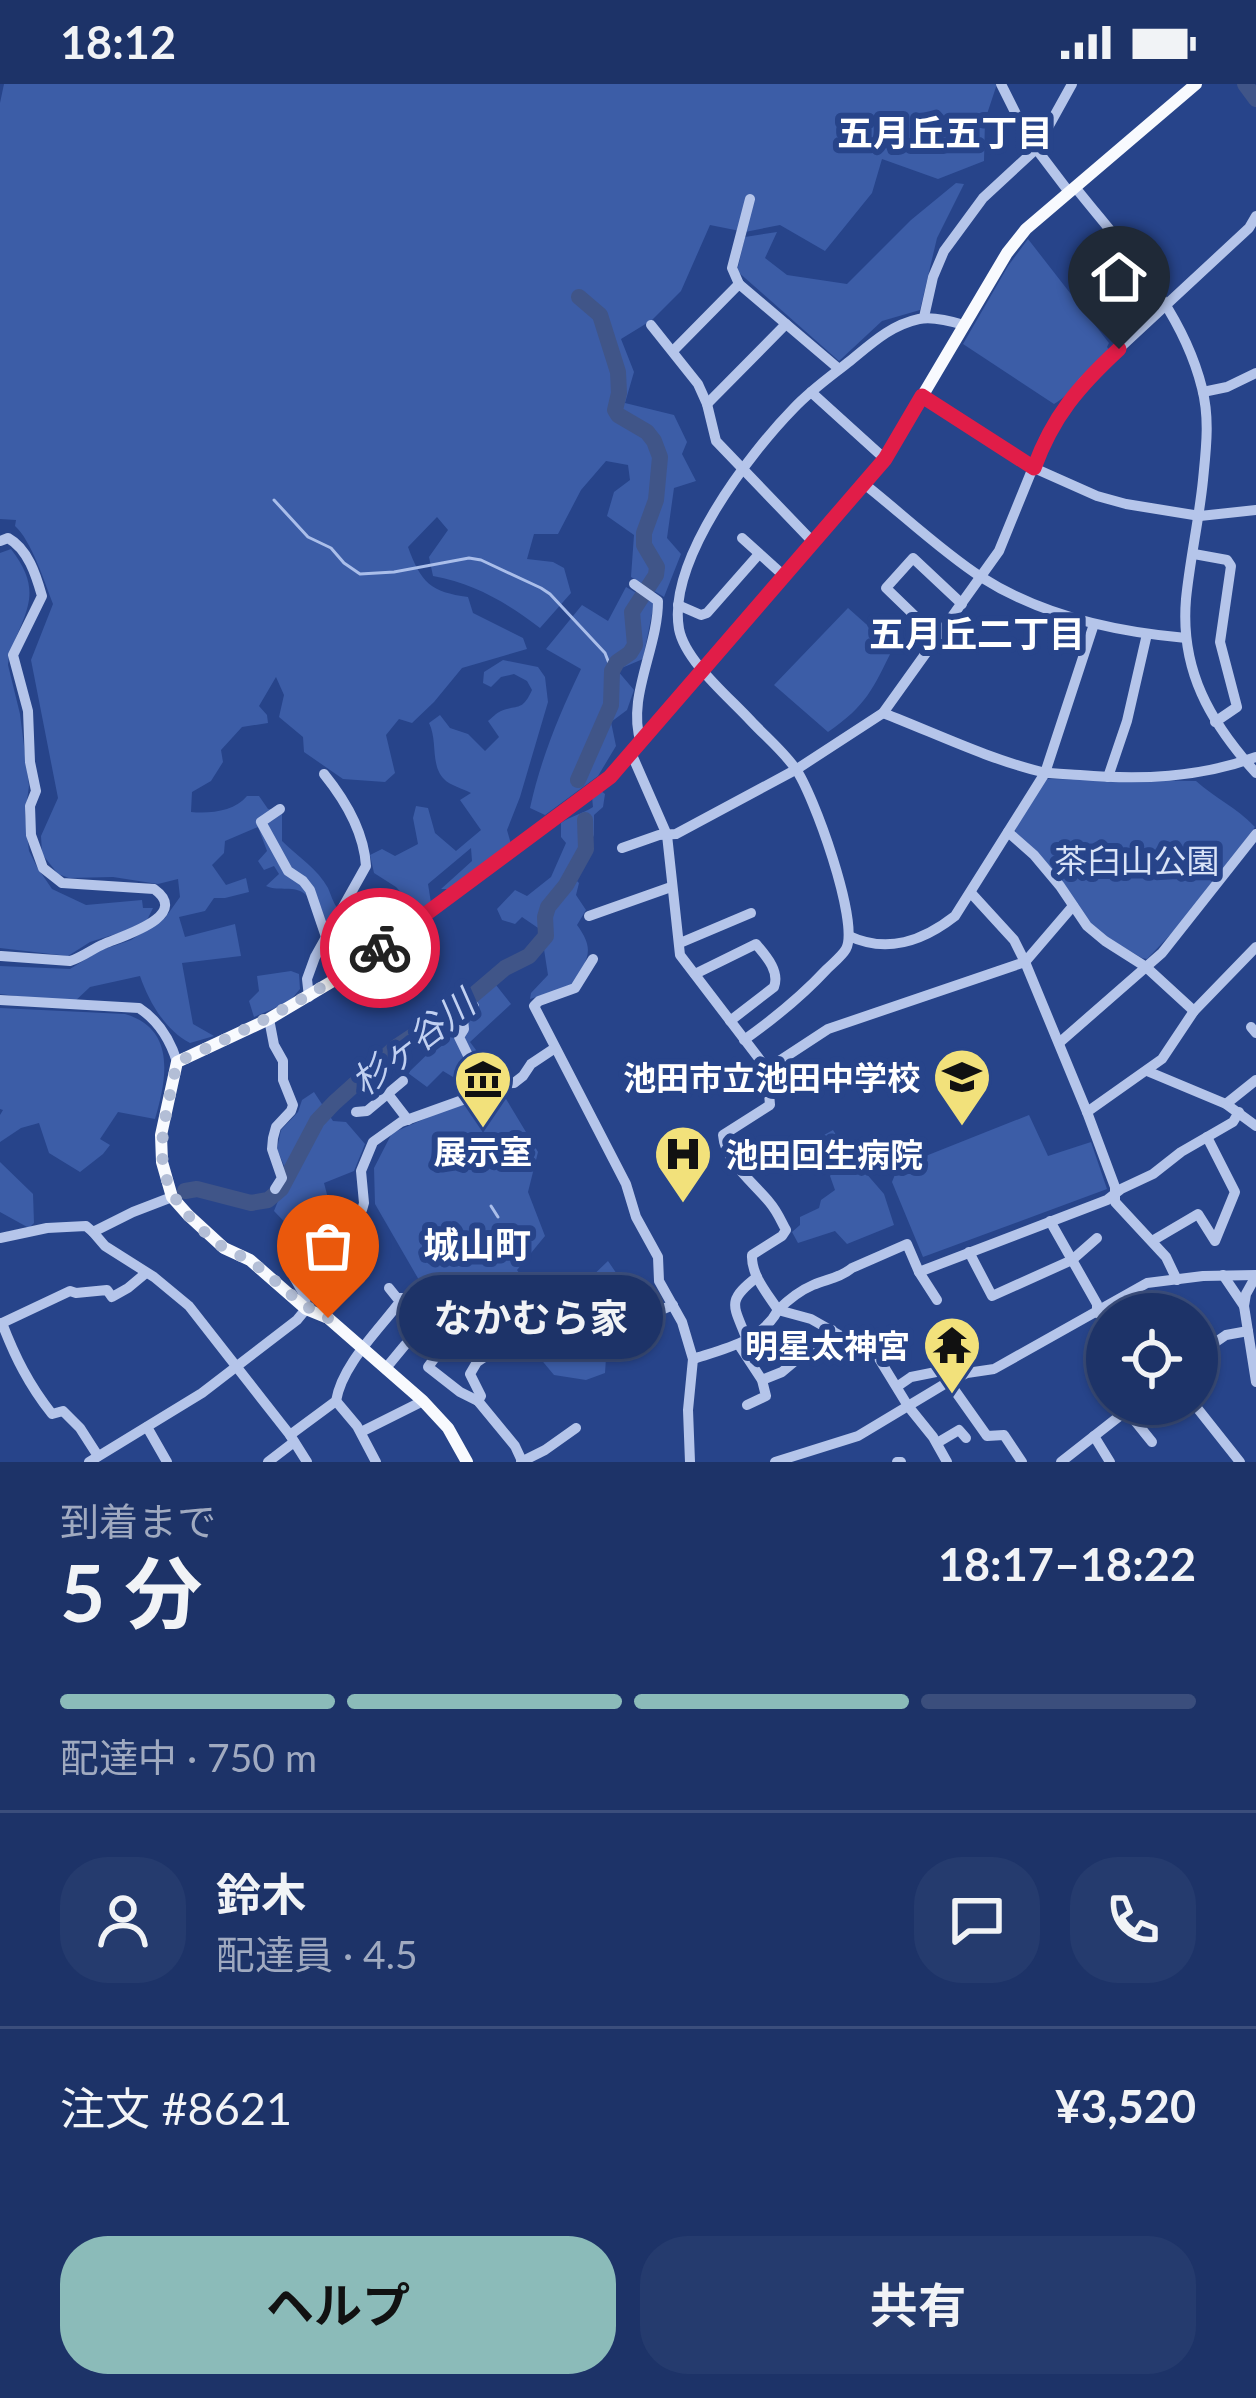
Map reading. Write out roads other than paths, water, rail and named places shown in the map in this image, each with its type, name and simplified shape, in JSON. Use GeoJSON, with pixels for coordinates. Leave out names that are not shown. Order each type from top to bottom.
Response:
{"type":"FeatureCollection","features":[{"type":"Feature","properties":{"kind":"main road"},"geometry":{"type":"LineString","coordinates":[[466,1462],[448,1428],[423,1401],[328,1318],[306,1309],[250,1260],[224,1248],[172,1197],[162,1162],[161,1135],[177,1062],[269,1019],[348,972],[610,777],[885,459],[1007,253],[1026,230],[1196,84]]}},
{"type":"Feature","properties":{"kind":"street"},"geometry":{"type":"LineString","coordinates":[[1001,84],[1036,149],[1168,304],[1189,345],[1203,392],[1208,434],[1186,601],[1186,638],[1202,700],[1215,722],[1251,759],[1256,773]]}},
{"type":"Feature","properties":{"kind":"street"},"geometry":{"type":"LineString","coordinates":[[924,317],[933,277],[953,238],[983,198],[1036,149],[1072,84]]}},
{"type":"Feature","properties":{"kind":"street"},"geometry":{"type":"LineString","coordinates":[[750,200],[732,268],[740,284],[839,369]]}},
{"type":"Feature","properties":{"kind":"street"},"geometry":{"type":"LineString","coordinates":[[622,848],[676,834],[796,769],[883,713],[999,550],[1045,438],[1083,382],[1249,228],[1256,216]]}},
{"type":"Feature","properties":{"kind":"street"},"geometry":{"type":"LineString","coordinates":[[673,351],[740,284]]}},
{"type":"Feature","properties":{"kind":"street"},"geometry":{"type":"LineString","coordinates":[[942,1460],[937,1443],[878,1357],[811,1318],[778,1310],[757,1277],[752,1255],[786,1230],[774,1206],[750,1183],[723,1144],[723,1135],[770,1105],[766,1069],[680,955],[667,835],[636,749],[636,726],[637,697],[694,547],[713,513],[784,419],[886,332],[924,317],[964,325]]}},
{"type":"Feature","properties":{"kind":"street"},"geometry":{"type":"LineString","coordinates":[[707,404],[786,324]]}},
{"type":"Feature","properties":{"kind":"street"},"geometry":{"type":"LineString","coordinates":[[651,325],[698,383],[716,441],[812,541]]}},
{"type":"Feature","properties":{"kind":"street"},"geometry":{"type":"LineString","coordinates":[[1203,392],[1256,373]]}},
{"type":"Feature","properties":{"kind":"street"},"geometry":{"type":"LineString","coordinates":[[811,392],[885,459]]}},
{"type":"Feature","properties":{"kind":"street"},"geometry":{"type":"LineString","coordinates":[[922,396],[1034,468],[1096,496],[1200,516],[1256,510]]}},
{"type":"Feature","properties":{"kind":"street"},"geometry":{"type":"LineString","coordinates":[[863,483],[982,578],[1052,612],[1094,624],[1186,638]]}},
{"type":"Feature","properties":{"kind":"street"},"geometry":{"type":"LineString","coordinates":[[0,541],[8,538],[21,547],[42,596],[13,655],[28,711],[36,791],[29,814],[38,860],[62,883],[154,889],[165,902],[161,915],[149,925],[70,962],[1,956]]}},
{"type":"Feature","properties":{"kind":"street"},"geometry":{"type":"LineString","coordinates":[[742,538],[783,575]]}},
{"type":"Feature","properties":{"kind":"street"},"geometry":{"type":"LineString","coordinates":[[634,584],[669,608],[701,616],[759,554]]}},
{"type":"Feature","properties":{"kind":"street"},"geometry":{"type":"LineString","coordinates":[[1194,554],[1227,560],[1231,566],[1220,642],[1237,707],[1215,722]]}},
{"type":"Feature","properties":{"kind":"street"},"geometry":{"type":"LineString","coordinates":[[928,650],[914,635],[915,616],[886,588],[913,558],[962,604]]}},
{"type":"Feature","properties":{"kind":"street"},"geometry":{"type":"LineString","coordinates":[[669,608],[702,669],[796,769],[846,901],[846,949],[797,1001],[744,1040]]}},
{"type":"Feature","properties":{"kind":"street"},"geometry":{"type":"LineString","coordinates":[[849,936],[868,945],[911,941],[935,932],[955,916],[1045,772],[1094,624]]}},
{"type":"Feature","properties":{"kind":"street"},"geometry":{"type":"LineString","coordinates":[[1108,777],[1148,634]]}},
{"type":"Feature","properties":{"kind":"street"},"geometry":{"type":"LineString","coordinates":[[883,713],[1045,772],[1183,776],[1251,759]]}},
{"type":"Feature","properties":{"kind":"street"},"geometry":{"type":"LineString","coordinates":[[309,997],[307,979],[315,956],[366,866],[346,800],[324,774]]}},
{"type":"Feature","properties":{"kind":"street"},"geometry":{"type":"LineString","coordinates":[[280,809],[261,821],[288,871],[310,890],[326,937]]}},
{"type":"Feature","properties":{"kind":"street"},"geometry":{"type":"LineString","coordinates":[[1008,832],[1034,856],[1087,926],[1146,967],[1193,1012]]}},
{"type":"Feature","properties":{"kind":"street"},"geometry":{"type":"LineString","coordinates":[[1059,1043],[1184,928],[1256,834]]}},
{"type":"Feature","properties":{"kind":"street"},"geometry":{"type":"LineString","coordinates":[[589,916],[671,887]]}},
{"type":"Feature","properties":{"kind":"street"},"geometry":{"type":"LineString","coordinates":[[971,893],[1015,940],[1087,1112],[1115,1187],[1115,1202],[1166,1257],[1177,1280]]}},
{"type":"Feature","properties":{"kind":"street"},"geometry":{"type":"LineString","coordinates":[[766,1069],[828,1029],[1025,962],[1073,905]]}},
{"type":"Feature","properties":{"kind":"street"},"geometry":{"type":"LineString","coordinates":[[680,943],[751,914]]}},
{"type":"Feature","properties":{"kind":"street"},"geometry":{"type":"LineString","coordinates":[[695,974],[756,944],[771,962],[774,987],[730,1021]]}},
{"type":"Feature","properties":{"kind":"street"},"geometry":{"type":"LineString","coordinates":[[1087,1112],[1162,1059],[1193,1012],[1256,947]]}},
{"type":"Feature","properties":{"kind":"street"},"geometry":{"type":"LineString","coordinates":[[593,959],[575,988],[534,1006],[626,1184],[636,1217],[658,1257],[659,1281],[682,1322],[693,1358],[690,1462]]}},
{"type":"Feature","properties":{"kind":"street"},"geometry":{"type":"LineString","coordinates":[[0,1000],[139,1008],[163,1031],[177,1062]]}},
{"type":"Feature","properties":{"kind":"street"},"geometry":{"type":"LineString","coordinates":[[474,1006],[463,1019],[459,1036],[479,1078],[488,1084]]}},
{"type":"Feature","properties":{"kind":"street"},"geometry":{"type":"LineString","coordinates":[[269,1019],[293,1105],[273,1138],[282,1178],[275,1189]]}},
{"type":"Feature","properties":{"kind":"street"},"geometry":{"type":"LineString","coordinates":[[335,1221],[362,1210],[361,1171],[369,1137],[468,1098],[488,1084],[514,1083],[555,1048]]}},
{"type":"Feature","properties":{"kind":"street"},"geometry":{"type":"LineString","coordinates":[[1147,1071],[1226,1104],[1256,1126]]}},
{"type":"Feature","properties":{"kind":"street"},"geometry":{"type":"LineString","coordinates":[[1226,1104],[1256,1080]]}},
{"type":"Feature","properties":{"kind":"street"},"geometry":{"type":"LineString","coordinates":[[356,1112],[367,1111],[403,1081]]}},
{"type":"Feature","properties":{"kind":"street"},"geometry":{"type":"LineString","coordinates":[[388,1094],[408,1120]]}},
{"type":"Feature","properties":{"kind":"street"},"geometry":{"type":"LineString","coordinates":[[919,1272],[1107,1200],[1233,1122],[1239,1112]]}},
{"type":"Feature","properties":{"kind":"street"},"geometry":{"type":"LineString","coordinates":[[1152,1241],[1198,1214],[1215,1240],[1235,1192],[1207,1137]]}},
{"type":"Feature","properties":{"kind":"street"},"geometry":{"type":"LineString","coordinates":[[93,1232],[172,1197]]}},
{"type":"Feature","properties":{"kind":"street"},"geometry":{"type":"LineString","coordinates":[[1050,1221],[1091,1293]]}},
{"type":"Feature","properties":{"kind":"street"},"geometry":{"type":"LineString","coordinates":[[0,1238],[86,1226],[105,1246],[189,1306],[307,1462]]}},
{"type":"Feature","properties":{"kind":"street"},"geometry":{"type":"LineString","coordinates":[[969,1252],[992,1296],[1072,1260],[1097,1238]]}},
{"type":"Feature","properties":{"kind":"street"},"geometry":{"type":"LineString","coordinates":[[693,1358],[743,1342],[772,1321],[794,1295],[907,1244],[938,1300]]}},
{"type":"Feature","properties":{"kind":"street"},"geometry":{"type":"LineString","coordinates":[[146,1273],[112,1297],[107,1289],[70,1291],[1,1323],[38,1396],[52,1414],[63,1411],[80,1429],[93,1459],[238,1367],[297,1320],[306,1309],[305,1296],[294,1277],[298,1265]]}},
{"type":"Feature","properties":{"kind":"street"},"geometry":{"type":"LineString","coordinates":[[1222,1275],[1244,1306]]}},
{"type":"Feature","properties":{"kind":"street"},"geometry":{"type":"LineString","coordinates":[[1129,1293],[1147,1282],[1256,1275],[1244,1306],[1256,1382]]}},
{"type":"Feature","properties":{"kind":"street"},"geometry":{"type":"LineString","coordinates":[[747,1405],[766,1396],[743,1342],[734,1303],[736,1293],[757,1277]]}},
{"type":"Feature","properties":{"kind":"street"},"geometry":{"type":"LineString","coordinates":[[389,1288],[397,1298],[407,1298],[439,1352],[428,1367],[478,1401],[515,1446],[522,1462],[576,1428]]}},
{"type":"Feature","properties":{"kind":"street"},"geometry":{"type":"LineString","coordinates":[[268,1462],[336,1401],[339,1384],[402,1299]]}},
{"type":"Feature","properties":{"kind":"street"},"geometry":{"type":"LineString","coordinates":[[646,1316],[673,1305]]}},
{"type":"Feature","properties":{"kind":"street"},"geometry":{"type":"LineString","coordinates":[[775,1462],[857,1436],[948,1382],[994,1369],[1086,1319]]}},
{"type":"Feature","properties":{"kind":"street"},"geometry":{"type":"LineString","coordinates":[[762,1380],[782,1372],[832,1330]]}},
{"type":"Feature","properties":{"kind":"street"},"geometry":{"type":"LineString","coordinates":[[1218,1341],[1248,1331]]}},
{"type":"Feature","properties":{"kind":"street"},"geometry":{"type":"LineString","coordinates":[[386,1368],[405,1346]]}},
{"type":"Feature","properties":{"kind":"street"},"geometry":{"type":"LineString","coordinates":[[478,1401],[481,1396],[470,1374],[496,1349]]}},
{"type":"Feature","properties":{"kind":"street"},"geometry":{"type":"LineString","coordinates":[[898,1386],[911,1377],[940,1371],[987,1436],[1004,1435],[1022,1462]]}},
{"type":"Feature","properties":{"kind":"street"},"geometry":{"type":"LineString","coordinates":[[336,1401],[361,1432],[376,1462]]}},
{"type":"Feature","properties":{"kind":"street"},"geometry":{"type":"LineString","coordinates":[[361,1432],[423,1401]]}},
{"type":"Feature","properties":{"kind":"street"},"geometry":{"type":"LineString","coordinates":[[1060,1462],[1108,1425]]}},
{"type":"Feature","properties":{"kind":"street"},"geometry":{"type":"LineString","coordinates":[[1142,1425],[1152,1442]]}},
{"type":"Feature","properties":{"kind":"street"},"geometry":{"type":"LineString","coordinates":[[1211,1425],[1236,1457],[1218,1462]]}},
{"type":"Feature","properties":{"kind":"street"},"geometry":{"type":"LineString","coordinates":[[147,1427],[167,1462]]}},
{"type":"Feature","properties":{"kind":"street"},"geometry":{"type":"LineString","coordinates":[[937,1443],[959,1430],[966,1438]]}},
{"type":"Feature","properties":{"kind":"street"},"geometry":{"type":"LineString","coordinates":[[1094,1436],[1110,1462]]}},
{"type":"Feature","properties":{"kind":"street"},"geometry":{"type":"LineString","coordinates":[[826,1446],[830,1462]]}},
{"type":"Feature","properties":{"kind":"street"},"geometry":{"type":"LineString","coordinates":[[545,1450],[553,1462]]}},
{"type":"Feature","properties":{"kind":"waterway"},"geometry":{"type":"LineString","coordinates":[[1245,84],[1256,99]]}},
{"type":"Feature","properties":{"kind":"waterway","name":"杉ヶ谷川"},"geometry":{"type":"LineString","coordinates":[[578,780],[611,705],[612,671],[635,645],[632,612],[656,575],[644,533],[656,500],[660,457],[647,432],[615,410],[618,372],[600,315],[579,297]]}},
{"type":"Feature","properties":{"kind":"waterway"},"geometry":{"type":"LineString","coordinates":[[274,500],[308,537],[331,548],[360,574],[469,558],[541,588],[605,653],[612,671]]}},
{"type":"Feature","properties":{"kind":"waterway","name":"杉ヶ谷川"},"geometry":{"type":"LineString","coordinates":[[185,1191],[197,1189],[251,1203],[268,1200],[281,1189],[317,1121],[334,1103],[395,1048],[505,968],[529,956],[546,936],[548,907],[586,849],[585,820]]}},
{"type":"Feature","properties":{"kind":"waterway"},"geometry":{"type":"LineString","coordinates":[[491,1206],[498,1217]]}},
{"type":"Feature","properties":{"kind":"place","name":"池田市立池田中学校"},"geometry":{"type":"Point","coordinates":[962,1128]}},
{"type":"Feature","properties":{"kind":"place","name":"展示室"},"geometry":{"type":"Point","coordinates":[483,1130]}},
{"type":"Feature","properties":{"kind":"place","name":"池田回生病院"},"geometry":{"type":"Point","coordinates":[683,1205]}},
{"type":"Feature","properties":{"kind":"place","name":"なかむら家"},"geometry":{"type":"Point","coordinates":[328,1318]}},
{"type":"Feature","properties":{"kind":"place","name":"明星太神宮"},"geometry":{"type":"Point","coordinates":[952,1396]}},
{"type":"Feature","properties":{"kind":"district","name":"五月丘五丁目"},"geometry":{"type":"Point","coordinates":[945,132]}},
{"type":"Feature","properties":{"kind":"district","name":"五月丘二丁目"},"geometry":{"type":"Point","coordinates":[977,633]}},
{"type":"Feature","properties":{"kind":"district","name":"城山町"},"geometry":{"type":"Point","coordinates":[477,1244]}},
{"type":"Feature","properties":{"kind":"park label","name":"茶臼山公園"},"geometry":{"type":"Point","coordinates":[1137,860]}}]}
